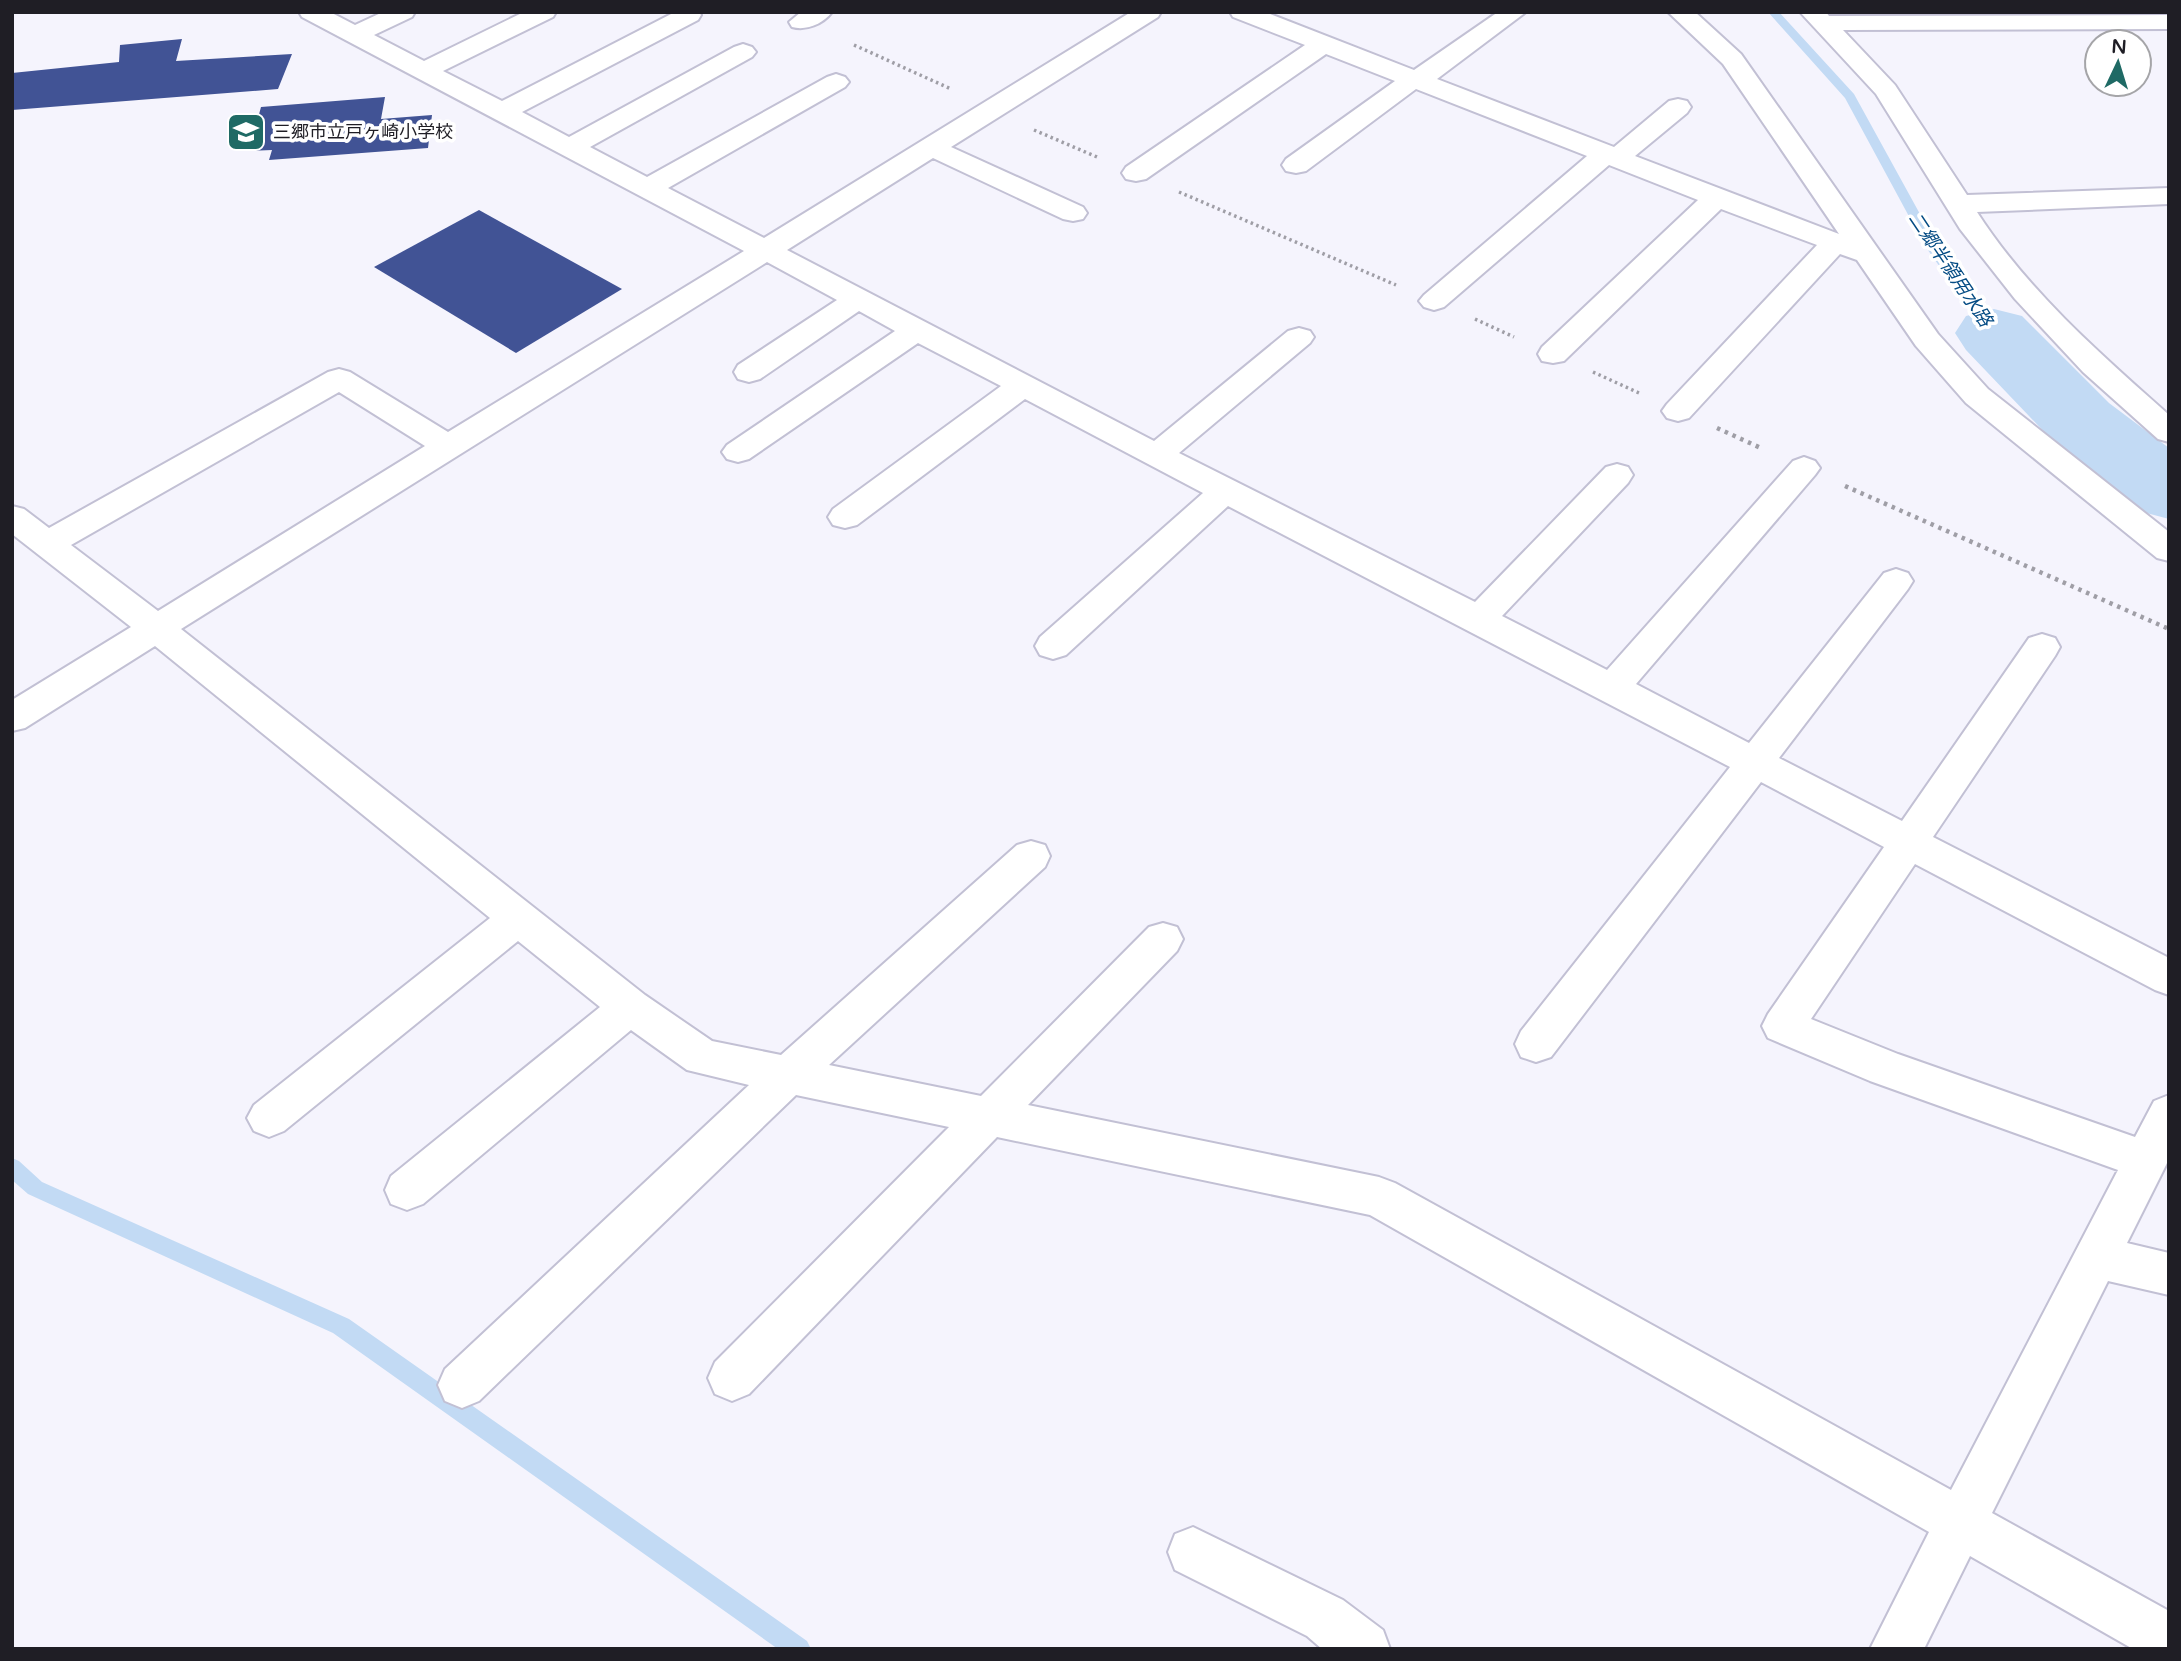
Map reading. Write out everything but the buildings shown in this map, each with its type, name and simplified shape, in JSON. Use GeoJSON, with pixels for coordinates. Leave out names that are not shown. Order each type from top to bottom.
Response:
{"type":"FeatureCollection","features":[{"type":"Feature","properties":{"kind":"street"},"geometry":{"type":"LineString","coordinates":[[311,12],[649,187],[1023,386],[1479,619],[2169,978]]}},
{"type":"Feature","properties":{"kind":"street"},"geometry":{"type":"LineString","coordinates":[[355,35],[404,12]]}},
{"type":"Feature","properties":{"kind":"street"},"geometry":{"type":"LineString","coordinates":[[423,71],[544,12]]}},
{"type":"Feature","properties":{"kind":"street"},"geometry":{"type":"LineString","coordinates":[[12,718],[1149,12]]}},
{"type":"Feature","properties":{"kind":"street"},"geometry":{"type":"LineString","coordinates":[[1242,12],[1866,254]]}},
{"type":"Feature","properties":{"kind":"street"},"geometry":{"type":"LineString","coordinates":[[1296,165],[1514,12]]}},
{"type":"Feature","properties":{"kind":"street"},"geometry":{"type":"LineString","coordinates":[[1680,12],[1732,60],[1927,340],[1977,396],[2169,551]]}},
{"type":"Feature","properties":{"kind":"street"},"geometry":{"type":"LineString","coordinates":[[501,111],[688,15]]}},
{"type":"Feature","properties":{"kind":"street"},"geometry":{"type":"LineString","coordinates":[[1818,18],[2169,22]]}},
{"type":"Feature","properties":{"kind":"street"},"geometry":{"type":"LineString","coordinates":[[1818,18],[1886,90],[1974,229],[2025,293],[2094,365],[2169,432]]}},
{"type":"Feature","properties":{"kind":"street"},"geometry":{"type":"LineString","coordinates":[[1136,173],[1324,44]]}},
{"type":"Feature","properties":{"kind":"street"},"geometry":{"type":"LineString","coordinates":[[570,147],[743,52]]}},
{"type":"Feature","properties":{"kind":"street"},"geometry":{"type":"LineString","coordinates":[[649,187],[836,82]]}},
{"type":"Feature","properties":{"kind":"street"},"geometry":{"type":"LineString","coordinates":[[1434,301],[1612,156],[1678,107]]}},
{"type":"Feature","properties":{"kind":"street"},"geometry":{"type":"LineString","coordinates":[[930,146],[1073,213]]}},
{"type":"Feature","properties":{"kind":"street"},"geometry":{"type":"LineString","coordinates":[[1958,204],[2169,196]]}},
{"type":"Feature","properties":{"kind":"street"},"geometry":{"type":"LineString","coordinates":[[1553,354],[1717,198]]}},
{"type":"Feature","properties":{"kind":"street"},"geometry":{"type":"LineString","coordinates":[[1678,411],[1836,242]]}},
{"type":"Feature","properties":{"kind":"street"},"geometry":{"type":"LineString","coordinates":[[749,372],[859,299]]}},
{"type":"Feature","properties":{"kind":"street"},"geometry":{"type":"LineString","coordinates":[[738,452],[918,329]]}},
{"type":"Feature","properties":{"kind":"street"},"geometry":{"type":"LineString","coordinates":[[1157,455],[1299,337]]}},
{"type":"Feature","properties":{"kind":"street"},"geometry":{"type":"LineString","coordinates":[[47,544],[340,379],[448,446]]}},
{"type":"Feature","properties":{"kind":"street"},"geometry":{"type":"LineString","coordinates":[[845,517],[1023,386]]}},
{"type":"Feature","properties":{"kind":"street"},"geometry":{"type":"LineString","coordinates":[[1611,689],[1804,468]]}},
{"type":"Feature","properties":{"kind":"street"},"geometry":{"type":"LineString","coordinates":[[1479,619],[1617,475]]}},
{"type":"Feature","properties":{"kind":"street"},"geometry":{"type":"LineString","coordinates":[[1053,646],[1226,491]]}},
{"type":"Feature","properties":{"kind":"street"},"geometry":{"type":"LineString","coordinates":[[12,517],[156,628],[630,1007],[702,1058],[1379,1197],[2169,1640]]}},
{"type":"Feature","properties":{"kind":"street"},"geometry":{"type":"LineString","coordinates":[[1536,1044],[1896,581]]}},
{"type":"Feature","properties":{"kind":"street"},"geometry":{"type":"LineString","coordinates":[[2042,648],[1783,1026],[1885,1068],[2146,1160]]}},
{"type":"Feature","properties":{"kind":"street"},"geometry":{"type":"LineString","coordinates":[[462,1385],[787,1076],[1031,856]]}},
{"type":"Feature","properties":{"kind":"street"},"geometry":{"type":"LineString","coordinates":[[269,1118],[518,918]]}},
{"type":"Feature","properties":{"kind":"street"},"geometry":{"type":"LineString","coordinates":[[732,1378],[1163,939]]}},
{"type":"Feature","properties":{"kind":"street"},"geometry":{"type":"LineString","coordinates":[[407,1190],[630,1007]]}},
{"type":"Feature","properties":{"kind":"street"},"geometry":{"type":"LineString","coordinates":[[1896,1649],[2169,1114]]}},
{"type":"Feature","properties":{"kind":"street"},"geometry":{"type":"LineString","coordinates":[[2095,1257],[2169,1274]]}},
{"type":"Feature","properties":{"kind":"street"},"geometry":{"type":"LineString","coordinates":[[1193,1552],[1325,1618],[1364,1649]]}},
{"type":"Feature","properties":{"kind":"path"},"geometry":{"type":"LineString","coordinates":[[811,17],[953,89]]}},
{"type":"Feature","properties":{"kind":"waterway","name":"二郷半領用水路"},"geometry":{"type":"LineString","coordinates":[[1773,12],[1850,97],[1931,246],[1994,333]]}},
{"type":"Feature","properties":{"kind":"waterway","name":"二郷半領用水路"},"geometry":{"type":"LineString","coordinates":[[1994,333],[2080,421],[2169,491]]}},
{"type":"Feature","properties":{"kind":"waterway"},"geometry":{"type":"LineString","coordinates":[[12,1167],[35,1188],[341,1326],[799,1649]]}},
{"type":"Feature","properties":{"kind":"place","name":"三郷市立戸ヶ崎小学校"},"geometry":{"type":"Point","coordinates":[246,132]}}]}
